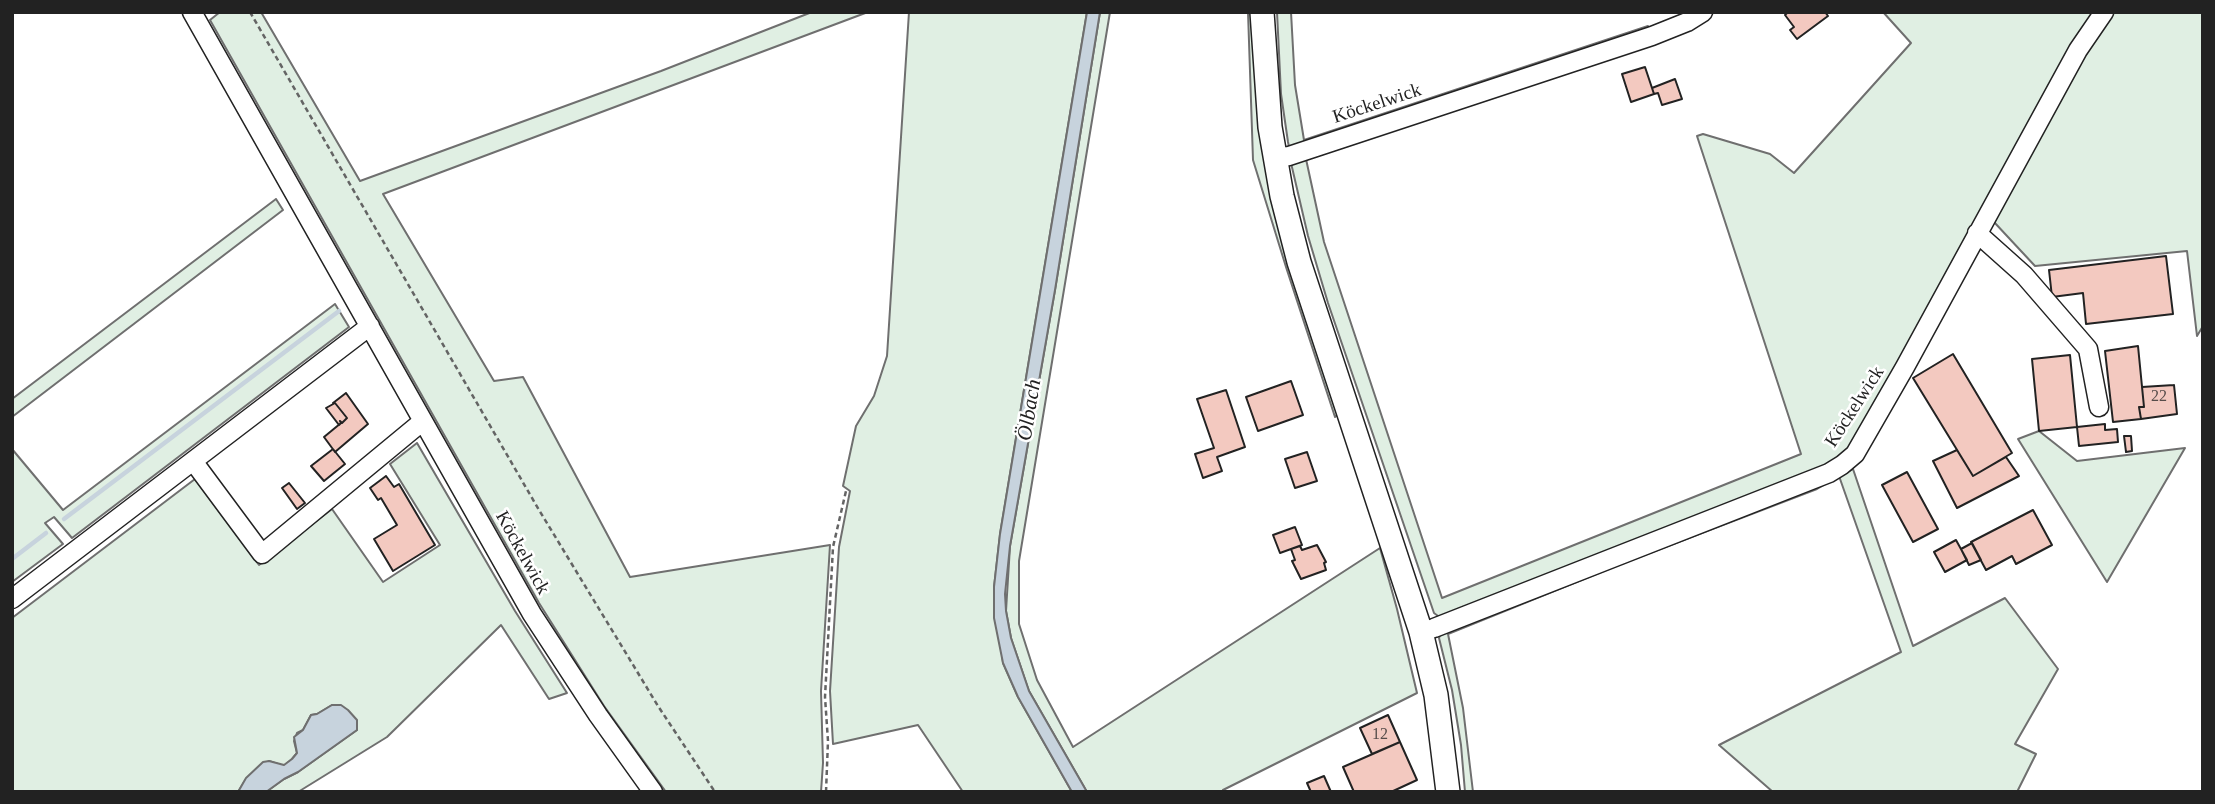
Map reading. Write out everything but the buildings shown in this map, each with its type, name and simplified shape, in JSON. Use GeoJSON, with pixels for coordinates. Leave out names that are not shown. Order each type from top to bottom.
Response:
{"type":"FeatureCollection","features":[{"type":"Feature","properties":{"kind":"main road"},"geometry":{"type":"LineString","coordinates":[[1262,12],[1270,127],[1299,262],[1421,632],[1436,695],[1448,792]]}},
{"type":"Feature","properties":{"kind":"street","name":"Köckelwick"},"geometry":{"type":"LineString","coordinates":[[192,12],[532,614],[598,715],[653,792]]}},
{"type":"Feature","properties":{"kind":"street","name":"Köckelwick"},"geometry":{"type":"LineString","coordinates":[[1275,158],[1289,156],[1652,36],[1687,22],[1703,12]]}},
{"type":"Feature","properties":{"kind":"street","name":"Köckelwick"},"geometry":{"type":"LineString","coordinates":[[1421,632],[1803,483],[1842,465],[1855,454],[2078,50],[2104,12]]}},
{"type":"Feature","properties":{"kind":"street"},"geometry":{"type":"LineString","coordinates":[[1977,233],[2024,275],[2088,349],[2099,407]]}},
{"type":"Feature","properties":{"kind":"street"},"geometry":{"type":"LineString","coordinates":[[12,600],[370,326]]}},
{"type":"Feature","properties":{"kind":"street"},"geometry":{"type":"LineString","coordinates":[[193,461],[262,554],[423,421]]}},
{"type":"Feature","properties":{"kind":"path"},"geometry":{"type":"LineString","coordinates":[[250,12],[539,510],[658,706],[715,792]]}},
{"type":"Feature","properties":{"kind":"path"},"geometry":{"type":"LineString","coordinates":[[826,792],[828,741],[825,697],[833,547],[846,491]]}},
{"type":"Feature","properties":{"kind":"green space"},"geometry":{"type":"Polygon","coordinates":[[[220,12],[261,12],[360,181],[661,71],[812,12],[868,12],[383,194],[494,381],[523,377],[630,577],[830,545],[821,691],[821,792],[666,792],[604,706],[539,603],[210,20],[220,12]]]}},
{"type":"Feature","properties":{"kind":"green space"},"geometry":{"type":"Polygon","coordinates":[[[909,12],[1087,12],[1000,534],[994,587],[1003,663],[1018,697],[1072,792],[963,792],[918,725],[833,744],[830,691],[839,547],[850,491],[843,486],[856,426],[874,396],[887,356],[909,12]]]}},
{"type":"Feature","properties":{"kind":"green space"},"geometry":{"type":"Polygon","coordinates":[[[1100,12],[1110,12],[1019,561],[1019,624],[1037,680],[1073,747],[1380,548],[1417,693],[1223,792],[1087,792],[1029,691],[1011,638],[1006,611],[1010,546],[1100,12]]]}},
{"type":"Feature","properties":{"kind":"green space"},"geometry":{"type":"Polygon","coordinates":[[[1248,12],[1253,12],[1339,413],[1335,417],[1253,160],[1248,12]]]}},
{"type":"Feature","properties":{"kind":"green space"},"geometry":{"type":"Polygon","coordinates":[[[1277,12],[1291,12],[1295,85],[1304,140],[1648,26],[1650,31],[1295,148],[1289,147],[1281,94],[1277,12]]]}},
{"type":"Feature","properties":{"kind":"green space"},"geometry":{"type":"Polygon","coordinates":[[[1883,12],[2097,12],[1861,429],[1843,456],[1834,463],[1446,616],[1438,616],[1434,613],[1328,303],[1308,236],[1291,163],[1306,159],[1324,242],[1442,598],[1801,454],[1697,136],[1703,134],[1770,154],[1794,173],[1911,43],[1883,12]]]}},
{"type":"Feature","properties":{"kind":"green space"},"geometry":{"type":"Polygon","coordinates":[[[2106,12],[2203,12],[2203,326],[2197,336],[2187,251],[2035,266],[1994,222],[1987,219],[2106,12]]]}},
{"type":"Feature","properties":{"kind":"green space"},"geometry":{"type":"Polygon","coordinates":[[[276,199],[283,210],[12,417],[12,399],[276,199]]]}},
{"type":"Feature","properties":{"kind":"green space"},"geometry":{"type":"Polygon","coordinates":[[[335,304],[349,327],[72,538],[54,517],[45,523],[63,544],[12,582],[12,449],[63,510],[335,304]]]}},
{"type":"Feature","properties":{"kind":"green space"},"geometry":{"type":"Polygon","coordinates":[[[2039,431],[2077,461],[2185,448],[2107,582],[2018,439],[2039,431]]]}},
{"type":"Feature","properties":{"kind":"green space"},"geometry":{"type":"Polygon","coordinates":[[[417,443],[515,611],[567,693],[549,699],[501,625],[387,737],[298,792],[266,792],[357,730],[332,705],[311,715],[303,730],[297,733],[294,741],[297,753],[292,759],[284,766],[269,761],[246,779],[238,792],[12,792],[12,618],[195,479],[259,565],[332,509],[383,582],[440,545],[390,464],[417,443]]]}},
{"type":"Feature","properties":{"kind":"green space"},"geometry":{"type":"Polygon","coordinates":[[[1853,469],[1913,646],[2005,598],[2058,669],[2015,744],[2036,754],[2017,792],[1773,792],[1719,745],[1901,652],[1839,476],[1853,469]]]}},
{"type":"Feature","properties":{"kind":"green space"},"geometry":{"type":"Polygon","coordinates":[[[1839,476],[1817,489],[1448,634],[1463,708],[1473,792],[1465,792],[1461,745],[1452,690],[1439,638],[1441,633],[1839,476]]]}},
{"type":"Feature","properties":{"kind":"water","name":"Ölbach"},"geometry":{"type":"Polygon","coordinates":[[[1087,12],[1100,12],[1010,546],[1005,594],[1011,638],[1029,691],[1087,792],[1072,792],[1018,697],[1003,663],[994,618],[994,587],[1000,534],[1087,12]]]}},
{"type":"Feature","properties":{"kind":"water"},"geometry":{"type":"Polygon","coordinates":[[[332,705],[341,705],[348,710],[357,720],[357,730],[266,792],[238,792],[246,778],[263,762],[284,765],[292,759],[297,753],[294,737],[303,730],[311,715],[332,705]]]}},
{"type":"Feature","properties":{"kind":"waterway"},"geometry":{"type":"LineString","coordinates":[[64,519],[339,311]]}},
{"type":"Feature","properties":{"kind":"waterway"},"geometry":{"type":"LineString","coordinates":[[12,559],[46,533]]}}]}
